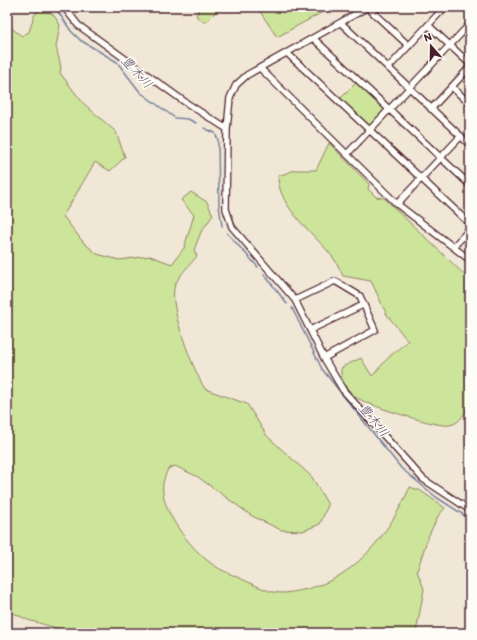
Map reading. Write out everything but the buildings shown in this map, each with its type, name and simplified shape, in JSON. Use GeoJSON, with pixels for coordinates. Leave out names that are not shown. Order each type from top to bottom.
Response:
{"type":"FeatureCollection","features":[{"type":"Feature","properties":{"kind":"street"},"geometry":{"type":"LineString","coordinates":[[64,7],[78,25],[184,102],[228,129]]}},
{"type":"Feature","properties":{"kind":"street"},"geometry":{"type":"LineString","coordinates":[[408,46],[368,7],[241,79],[232,90],[228,129],[226,209],[232,227],[295,300],[324,358],[343,390],[423,479],[470,510]]}},
{"type":"Feature","properties":{"kind":"street"},"geometry":{"type":"LineString","coordinates":[[388,68],[445,7]]}},
{"type":"Feature","properties":{"kind":"street"},"geometry":{"type":"LineString","coordinates":[[340,23],[470,145]]}},
{"type":"Feature","properties":{"kind":"street"},"geometry":{"type":"LineString","coordinates":[[348,154],[470,24]]}},
{"type":"Feature","properties":{"kind":"street"},"geometry":{"type":"LineString","coordinates":[[428,25],[470,64]]}},
{"type":"Feature","properties":{"kind":"street"},"geometry":{"type":"LineString","coordinates":[[313,38],[470,185]]}},
{"type":"Feature","properties":{"kind":"street"},"geometry":{"type":"LineString","coordinates":[[287,53],[470,224]]}},
{"type":"Feature","properties":{"kind":"street"},"geometry":{"type":"LineString","coordinates":[[431,109],[470,67]]}},
{"type":"Feature","properties":{"kind":"street"},"geometry":{"type":"LineString","coordinates":[[260,68],[397,204],[470,260]]}},
{"type":"Feature","properties":{"kind":"street"},"geometry":{"type":"LineString","coordinates":[[452,87],[470,104]]}},
{"type":"Feature","properties":{"kind":"street"},"geometry":{"type":"LineString","coordinates":[[397,204],[461,136]]}},
{"type":"Feature","properties":{"kind":"street"},"geometry":{"type":"LineString","coordinates":[[453,247],[470,229]]}},
{"type":"Feature","properties":{"kind":"street"},"geometry":{"type":"LineString","coordinates":[[295,300],[335,281],[356,292],[360,296],[374,330],[324,358]]}},
{"type":"Feature","properties":{"kind":"street"},"geometry":{"type":"LineString","coordinates":[[310,330],[363,304]]}},
{"type":"Feature","properties":{"kind":"green space"},"geometry":{"type":"Polygon","coordinates":[[[40,7],[47,9],[60,25],[56,47],[61,67],[60,73],[83,103],[116,132],[125,157],[110,171],[95,162],[63,216],[83,242],[97,254],[119,260],[150,256],[172,264],[184,248],[194,215],[181,200],[191,192],[207,202],[213,215],[201,232],[194,250],[197,256],[182,273],[175,285],[175,307],[178,322],[189,354],[205,389],[247,404],[267,436],[312,477],[328,505],[320,524],[303,531],[281,530],[252,516],[198,477],[175,466],[168,469],[163,483],[163,494],[171,517],[195,549],[223,571],[272,592],[285,593],[317,586],[335,578],[351,567],[366,554],[391,523],[410,487],[421,491],[445,508],[438,516],[428,537],[417,571],[424,589],[416,633],[74,633],[28,620],[7,610],[7,25],[22,36],[29,32],[34,16],[40,7]]]}},
{"type":"Feature","properties":{"kind":"green space"},"geometry":{"type":"Polygon","coordinates":[[[200,7],[221,7],[205,23],[196,16],[200,7]]]}},
{"type":"Feature","properties":{"kind":"green space"},"geometry":{"type":"Polygon","coordinates":[[[257,7],[332,7],[277,37],[257,7]]]}},
{"type":"Feature","properties":{"kind":"green space"},"geometry":{"type":"Polygon","coordinates":[[[356,83],[385,110],[369,127],[340,99],[356,83]]]}},
{"type":"Feature","properties":{"kind":"green space"},"geometry":{"type":"Polygon","coordinates":[[[329,143],[369,184],[368,189],[376,197],[384,198],[470,280],[470,403],[462,417],[454,424],[443,425],[433,423],[390,411],[355,397],[345,385],[341,375],[342,367],[361,358],[372,376],[390,356],[408,341],[387,315],[371,281],[343,276],[334,259],[300,221],[284,200],[278,176],[295,170],[316,170],[329,143]]]}},
{"type":"Feature","properties":{"kind":"waterway","name":"豊木川"},"geometry":{"type":"LineString","coordinates":[[55,7],[71,31],[80,40],[117,62],[140,92],[175,118],[188,119],[196,123]]}},
{"type":"Feature","properties":{"kind":"waterway","name":"豊木川"},"geometry":{"type":"LineString","coordinates":[[204,128],[215,133],[218,140],[219,206],[222,226]]}},
{"type":"Feature","properties":{"kind":"waterway","name":"豊木川"},"geometry":{"type":"LineString","coordinates":[[227,233],[258,267]]}},
{"type":"Feature","properties":{"kind":"waterway","name":"豊木川"},"geometry":{"type":"LineString","coordinates":[[264,274],[287,304]]}},
{"type":"Feature","properties":{"kind":"waterway","name":"豊木川"},"geometry":{"type":"LineString","coordinates":[[292,308],[322,369],[401,468],[436,497],[470,519]]}}]}
